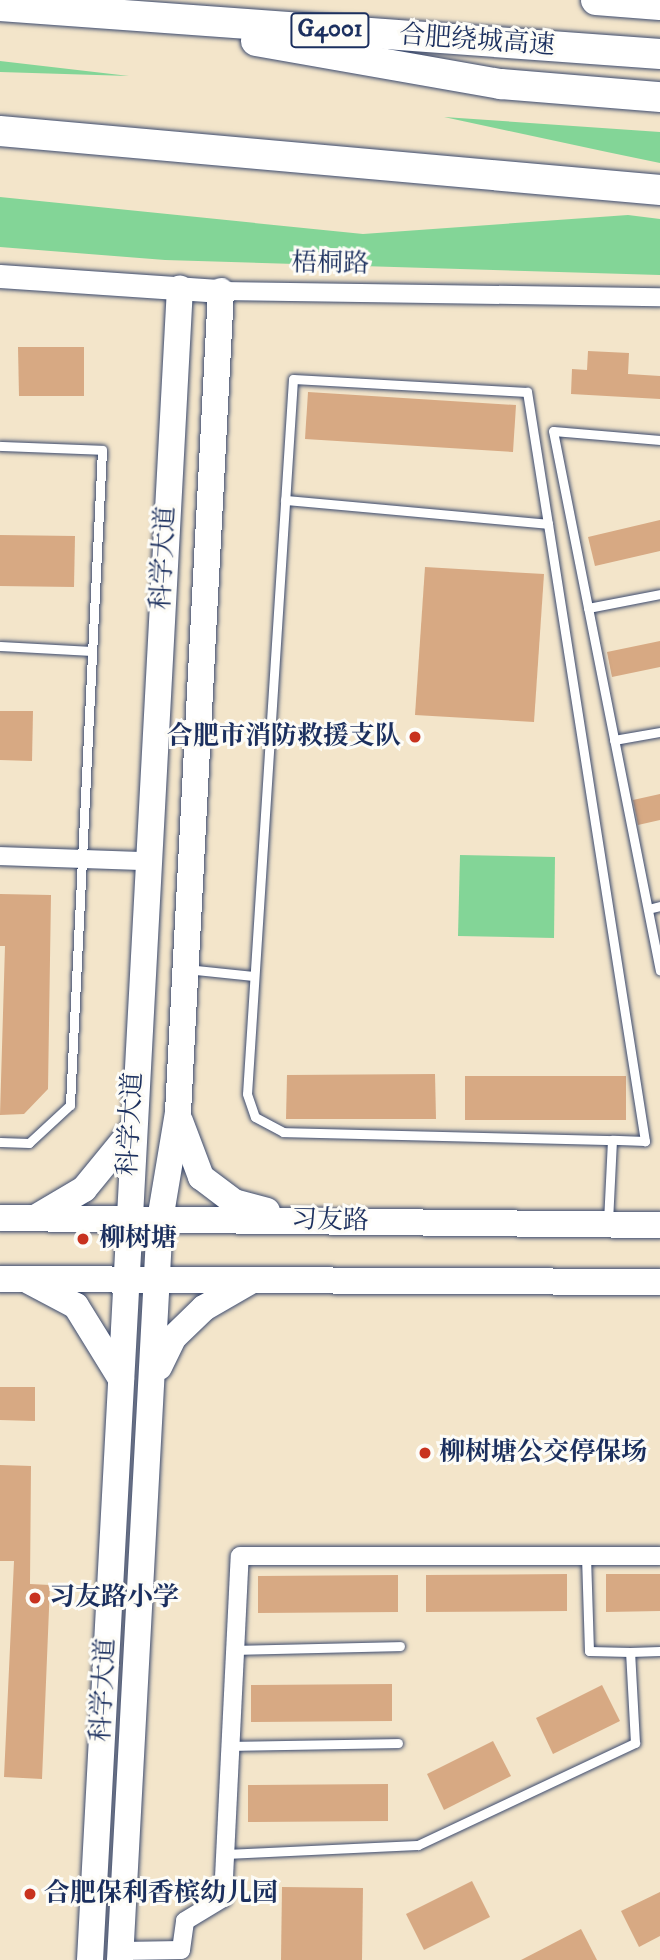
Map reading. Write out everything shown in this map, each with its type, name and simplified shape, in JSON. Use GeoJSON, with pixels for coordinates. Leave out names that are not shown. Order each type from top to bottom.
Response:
{"type":"FeatureCollection","features":[{"type":"Feature","properties":{"kind":"highway"},"geometry":{"type":"LineString","coordinates":[[596,0],[660,5]]}},
{"type":"Feature","properties":{"kind":"highway","name":"合肥绕城高速"},"geometry":{"type":"LineString","coordinates":[[0,6],[660,54]]}},
{"type":"Feature","properties":{"kind":"highway"},"geometry":{"type":"LineString","coordinates":[[83,12],[501,84],[660,97]]}},
{"type":"Feature","properties":{"kind":"highway"},"geometry":{"type":"LineString","coordinates":[[0,131],[660,190]]}},
{"type":"Feature","properties":{"kind":"main road","name":"科学大道"},"geometry":{"type":"LineString","coordinates":[[90,1960],[123,1382],[126,1219],[180,288]]}},
{"type":"Feature","properties":{"kind":"main road","name":"科学大道"},"geometry":{"type":"LineString","coordinates":[[121,1955],[154,1378],[160,1220],[178,1112],[220,291]]}},
{"type":"Feature","properties":{"kind":"main road"},"geometry":{"type":"LineString","coordinates":[[178,1112],[201,1177],[234,1202],[306,1221]]}},
{"type":"Feature","properties":{"kind":"main road"},"geometry":{"type":"LineString","coordinates":[[35,1218],[83,1189],[131,1132]]}},
{"type":"Feature","properties":{"kind":"main road","name":"习友路"},"geometry":{"type":"LineString","coordinates":[[0,1218],[660,1225]]}},
{"type":"Feature","properties":{"kind":"main road"},"geometry":{"type":"LineString","coordinates":[[12,1279],[660,1282]]}},
{"type":"Feature","properties":{"kind":"main road"},"geometry":{"type":"LineString","coordinates":[[12,1279],[76,1306],[105,1343],[123,1382]]}},
{"type":"Feature","properties":{"kind":"main road"},"geometry":{"type":"LineString","coordinates":[[154,1378],[173,1338],[204,1308],[253,1280]]}},
{"type":"Feature","properties":{"kind":"street","name":"梧桐路"},"geometry":{"type":"LineString","coordinates":[[0,276],[220,291],[660,297]]}},
{"type":"Feature","properties":{"kind":"street"},"geometry":{"type":"LineString","coordinates":[[0,856],[146,861]]}},
{"type":"Feature","properties":{"kind":"street"},"geometry":{"type":"LineString","coordinates":[[121,1955],[181,1955],[185,1921],[223,1898],[240,1556],[660,1556]]}},
{"type":"Feature","properties":{"kind":"lane"},"geometry":{"type":"LineString","coordinates":[[293,379],[527,392],[645,1141],[284,1132],[255,1117],[247,1094],[285,500],[293,379]]}},
{"type":"Feature","properties":{"kind":"lane"},"geometry":{"type":"LineString","coordinates":[[660,440],[554,431],[660,971]]}},
{"type":"Feature","properties":{"kind":"lane"},"geometry":{"type":"LineString","coordinates":[[0,446],[102,450],[70,1105],[29,1143],[0,1142]]}},
{"type":"Feature","properties":{"kind":"lane"},"geometry":{"type":"LineString","coordinates":[[285,500],[548,524]]}},
{"type":"Feature","properties":{"kind":"lane"},"geometry":{"type":"LineString","coordinates":[[589,608],[660,594]]}},
{"type":"Feature","properties":{"kind":"lane"},"geometry":{"type":"LineString","coordinates":[[0,646],[92,651]]}},
{"type":"Feature","properties":{"kind":"lane"},"geometry":{"type":"LineString","coordinates":[[614,740],[660,732]]}},
{"type":"Feature","properties":{"kind":"lane"},"geometry":{"type":"LineString","coordinates":[[648,909],[660,906]]}},
{"type":"Feature","properties":{"kind":"lane"},"geometry":{"type":"LineString","coordinates":[[185,969],[254,976]]}},
{"type":"Feature","properties":{"kind":"lane"},"geometry":{"type":"LineString","coordinates":[[607,1224],[612,1140]]}},
{"type":"Feature","properties":{"kind":"lane"},"geometry":{"type":"LineString","coordinates":[[586,1556],[589,1651],[660,1651]]}},
{"type":"Feature","properties":{"kind":"lane"},"geometry":{"type":"LineString","coordinates":[[236,1650],[400,1646]]}},
{"type":"Feature","properties":{"kind":"lane"},"geometry":{"type":"LineString","coordinates":[[225,1854],[418,1846],[635,1742],[630,1652]]}},
{"type":"Feature","properties":{"kind":"lane"},"geometry":{"type":"LineString","coordinates":[[230,1746],[398,1743]]}},
{"type":"Feature","properties":{"kind":"green space"},"geometry":{"type":"Polygon","coordinates":[[[0,61],[129,76],[0,72],[0,61]]]}},
{"type":"Feature","properties":{"kind":"green space"},"geometry":{"type":"Polygon","coordinates":[[[444,117],[660,132],[660,163],[607,152],[444,117]]]}},
{"type":"Feature","properties":{"kind":"green space"},"geometry":{"type":"Polygon","coordinates":[[[0,197],[363,234],[628,215],[660,219],[660,275],[165,260],[0,247],[0,197]]]}},
{"type":"Feature","properties":{"kind":"green space"},"geometry":{"type":"Polygon","coordinates":[[[460,855],[555,857],[554,938],[458,936],[460,855]]]}},
{"type":"Feature","properties":{"kind":"building"},"geometry":{"type":"Polygon","coordinates":[[[18,347],[84,347],[84,396],[19,396],[18,347]]]}},
{"type":"Feature","properties":{"kind":"building"},"geometry":{"type":"Polygon","coordinates":[[[588,351],[629,353],[628,374],[660,376],[660,399],[571,394],[572,369],[587,370],[588,351]]]}},
{"type":"Feature","properties":{"kind":"building"},"geometry":{"type":"Polygon","coordinates":[[[308,392],[516,405],[513,452],[305,439],[308,392]]]}},
{"type":"Feature","properties":{"kind":"building"},"geometry":{"type":"Polygon","coordinates":[[[660,520],[660,551],[595,566],[588,537],[660,520]]]}},
{"type":"Feature","properties":{"kind":"building"},"geometry":{"type":"Polygon","coordinates":[[[0,535],[75,536],[74,587],[0,586],[0,535]]]}},
{"type":"Feature","properties":{"kind":"building"},"geometry":{"type":"Polygon","coordinates":[[[425,567],[544,574],[534,722],[415,715],[425,567]]]}},
{"type":"Feature","properties":{"kind":"building"},"geometry":{"type":"Polygon","coordinates":[[[660,641],[660,667],[612,677],[607,652],[660,641]]]}},
{"type":"Feature","properties":{"kind":"building"},"geometry":{"type":"Polygon","coordinates":[[[0,711],[33,711],[32,761],[0,760],[0,711]]]}},
{"type":"Feature","properties":{"kind":"building"},"geometry":{"type":"Polygon","coordinates":[[[660,794],[660,820],[638,825],[633,800],[660,794]]]}},
{"type":"Feature","properties":{"kind":"building"},"geometry":{"type":"Polygon","coordinates":[[[0,894],[51,895],[48,1089],[24,1114],[0,1115],[5,946],[0,946],[0,894]]]}},
{"type":"Feature","properties":{"kind":"building"},"geometry":{"type":"Polygon","coordinates":[[[435,1074],[436,1119],[286,1119],[287,1075],[435,1074]]]}},
{"type":"Feature","properties":{"kind":"building"},"geometry":{"type":"Polygon","coordinates":[[[465,1076],[626,1076],[626,1120],[465,1120],[465,1076]]]}},
{"type":"Feature","properties":{"kind":"building"},"geometry":{"type":"Polygon","coordinates":[[[0,1387],[35,1387],[35,1421],[0,1420],[0,1387]]]}},
{"type":"Feature","properties":{"kind":"building"},"geometry":{"type":"Polygon","coordinates":[[[0,1465],[31,1466],[30,1584],[50,1585],[42,1779],[4,1777],[14,1561],[0,1561],[0,1465]]]}},
{"type":"Feature","properties":{"kind":"building"},"geometry":{"type":"Polygon","coordinates":[[[567,1574],[567,1611],[426,1612],[426,1575],[567,1574]]]}},
{"type":"Feature","properties":{"kind":"building"},"geometry":{"type":"Polygon","coordinates":[[[606,1574],[660,1574],[660,1611],[606,1612],[606,1574]]]}},
{"type":"Feature","properties":{"kind":"building"},"geometry":{"type":"Polygon","coordinates":[[[398,1575],[398,1612],[258,1613],[258,1576],[398,1575]]]}},
{"type":"Feature","properties":{"kind":"building"},"geometry":{"type":"Polygon","coordinates":[[[392,1684],[392,1721],[251,1722],[251,1685],[392,1684]]]}},
{"type":"Feature","properties":{"kind":"building"},"geometry":{"type":"Polygon","coordinates":[[[602,1685],[620,1721],[553,1754],[536,1718],[602,1685]]]}},
{"type":"Feature","properties":{"kind":"building"},"geometry":{"type":"Polygon","coordinates":[[[493,1741],[511,1776],[444,1810],[427,1774],[493,1741]]]}},
{"type":"Feature","properties":{"kind":"building"},"geometry":{"type":"Polygon","coordinates":[[[388,1784],[388,1821],[248,1822],[248,1785],[388,1784]]]}},
{"type":"Feature","properties":{"kind":"building"},"geometry":{"type":"Polygon","coordinates":[[[472,1881],[490,1917],[424,1950],[406,1914],[472,1881]]]}},
{"type":"Feature","properties":{"kind":"building"},"geometry":{"type":"Polygon","coordinates":[[[282,1887],[363,1888],[362,1960],[281,1960],[282,1887]]]}},
{"type":"Feature","properties":{"kind":"building"},"geometry":{"type":"Polygon","coordinates":[[[660,1892],[660,1936],[639,1947],[621,1911],[660,1892]]]}},
{"type":"Feature","properties":{"kind":"building"},"geometry":{"type":"Polygon","coordinates":[[[581,1929],[597,1960],[521,1960],[581,1929]]]}},
{"type":"Feature","properties":{"kind":"place","name":"合肥市消防救援支队"},"geometry":{"type":"Point","coordinates":[415,737]}},
{"type":"Feature","properties":{"kind":"place","name":"柳树塘"},"geometry":{"type":"Point","coordinates":[83,1239]}},
{"type":"Feature","properties":{"kind":"place","name":"柳树塘公交停保场"},"geometry":{"type":"Point","coordinates":[425,1453]}},
{"type":"Feature","properties":{"kind":"place","name":"习友路小学"},"geometry":{"type":"Point","coordinates":[35,1598]}},
{"type":"Feature","properties":{"kind":"place","name":"合肥保利香槟幼儿园"},"geometry":{"type":"Point","coordinates":[30,1894]}}]}
